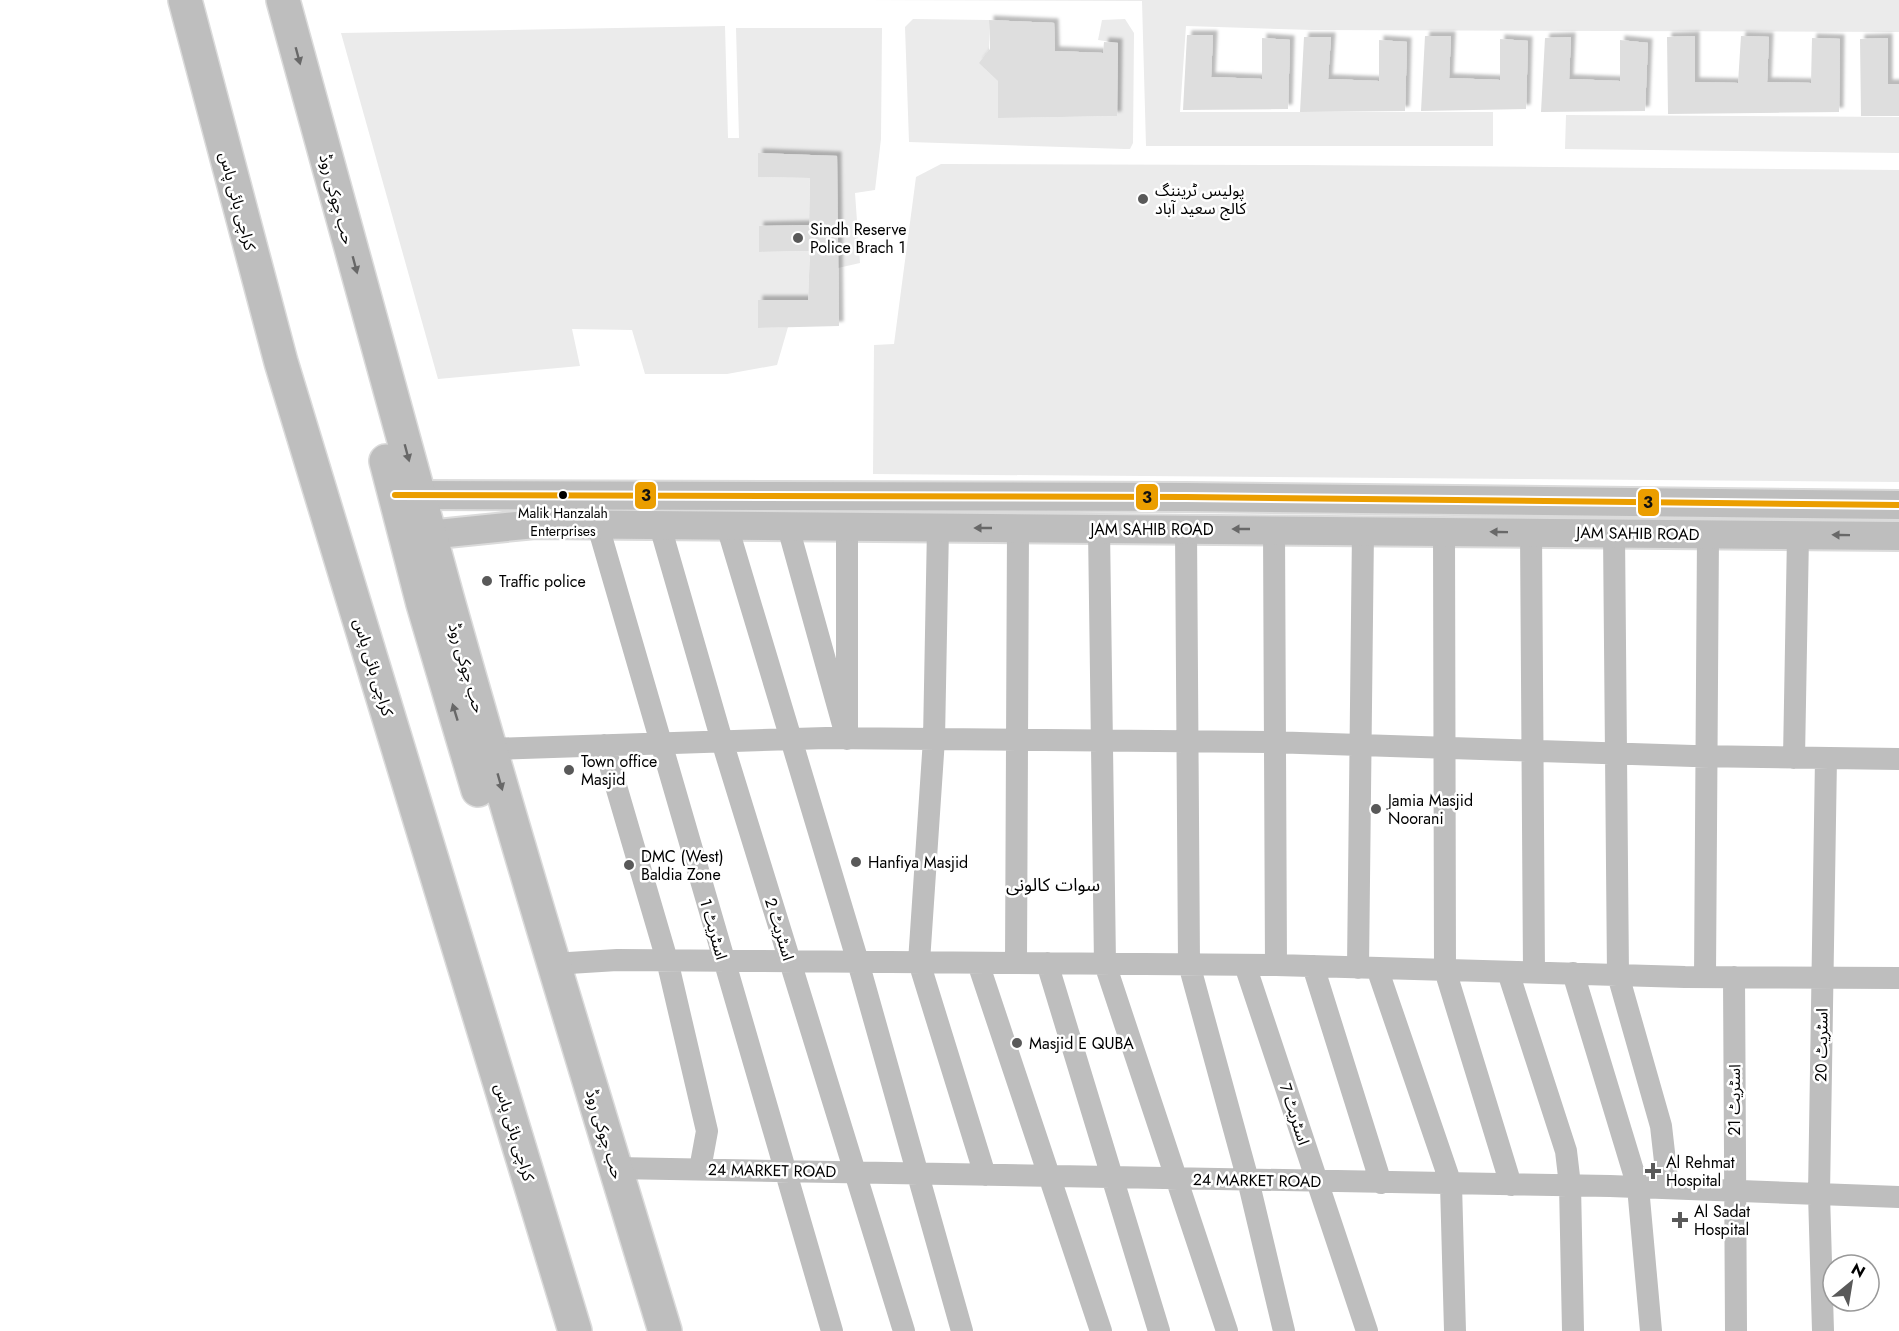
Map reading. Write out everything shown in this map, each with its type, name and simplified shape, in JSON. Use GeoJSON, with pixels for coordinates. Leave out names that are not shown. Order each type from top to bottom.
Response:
{"type":"FeatureCollection","features":[{"type":"Feature","properties":{"kind":"highway","name":"کراچی بائی پاس"},"geometry":{"type":"LineString","coordinates":[[185,0],[281,362],[575,1331]]}},
{"type":"Feature","properties":{"kind":"highway","name":"حب چوکی روڈ"},"geometry":{"type":"LineString","coordinates":[[260,0],[407,495]]}},
{"type":"Feature","properties":{"kind":"highway","name":"حب چوکی روڈ"},"geometry":{"type":"LineString","coordinates":[[283,0],[418,536],[490,748],[665,1331]]}},
{"type":"Feature","properties":{"kind":"highway","name":"حب چوکی روڈ"},"geometry":{"type":"LineString","coordinates":[[418,536],[423,604],[643,1331]]}},
{"type":"Feature","properties":{"kind":"main road","name":"JAM SAHIB ROAD"},"geometry":{"type":"LineString","coordinates":[[407,495],[1198,497],[1899,505]]}},
{"type":"Feature","properties":{"kind":"main road"},"geometry":{"type":"LineString","coordinates":[[534,496],[535,524]]}},
{"type":"Feature","properties":{"kind":"main road","name":"JAM SAHIB ROAD"},"geometry":{"type":"LineString","coordinates":[[418,536],[535,524],[1899,536]]}},
{"type":"Feature","properties":{"kind":"street","name":"اسٹریٹ 1"},"geometry":{"type":"LineString","coordinates":[[598,526],[832,1331]]}},
{"type":"Feature","properties":{"kind":"street","name":"اسٹریٹ 2"},"geometry":{"type":"LineString","coordinates":[[660,526],[722,741],[904,1331]]}},
{"type":"Feature","properties":{"kind":"street"},"geometry":{"type":"LineString","coordinates":[[727,526],[858,962],[962,1331]]}},
{"type":"Feature","properties":{"kind":"street"},"geometry":{"type":"LineString","coordinates":[[788,526],[847,739]]}},
{"type":"Feature","properties":{"kind":"street"},"geometry":{"type":"LineString","coordinates":[[847,527],[847,739]]}},
{"type":"Feature","properties":{"kind":"street"},"geometry":{"type":"LineString","coordinates":[[938,528],[934,739],[919,962],[985,1175]]}},
{"type":"Feature","properties":{"kind":"street"},"geometry":{"type":"LineString","coordinates":[[1016,963],[1018,528]]}},
{"type":"Feature","properties":{"kind":"street"},"geometry":{"type":"LineString","coordinates":[[1099,529],[1105,964],[1227,1331]]}},
{"type":"Feature","properties":{"kind":"street"},"geometry":{"type":"LineString","coordinates":[[1186,529],[1189,964],[1248,1180],[1284,1331]]}},
{"type":"Feature","properties":{"kind":"street"},"geometry":{"type":"LineString","coordinates":[[1274,530],[1276,965]]}},
{"type":"Feature","properties":{"kind":"street"},"geometry":{"type":"LineString","coordinates":[[1363,530],[1360,745],[1367,968],[1451,1184],[1455,1331]]}},
{"type":"Feature","properties":{"kind":"street"},"geometry":{"type":"LineString","coordinates":[[1444,531],[1445,970],[1511,1185]]}},
{"type":"Feature","properties":{"kind":"street"},"geometry":{"type":"LineString","coordinates":[[1531,532],[1534,972]]}},
{"type":"Feature","properties":{"kind":"street"},"geometry":{"type":"LineString","coordinates":[[1614,533],[1618,975],[1661,1126],[1668,1188]]}},
{"type":"Feature","properties":{"kind":"street"},"geometry":{"type":"LineString","coordinates":[[1705,977],[1708,534]]}},
{"type":"Feature","properties":{"kind":"street"},"geometry":{"type":"LineString","coordinates":[[1794,758],[1798,535]]}},
{"type":"Feature","properties":{"kind":"street"},"geometry":{"type":"LineString","coordinates":[[490,748],[791,739],[934,739],[1275,742],[1616,754],[1899,759]]}},
{"type":"Feature","properties":{"kind":"street"},"geometry":{"type":"LineString","coordinates":[[604,745],[667,960],[707,1131],[700,1169]]}},
{"type":"Feature","properties":{"kind":"street","name":"اسٹریٹ 20"},"geometry":{"type":"LineString","coordinates":[[1823,1331],[1819,1194],[1826,758]]}},
{"type":"Feature","properties":{"kind":"street"},"geometry":{"type":"LineString","coordinates":[[553,964],[617,960],[1189,964],[1705,977],[1899,978]]}},
{"type":"Feature","properties":{"kind":"street"},"geometry":{"type":"LineString","coordinates":[[978,963],[1101,1331]]}},
{"type":"Feature","properties":{"kind":"street"},"geometry":{"type":"LineString","coordinates":[[1047,963],[1159,1331]]}},
{"type":"Feature","properties":{"kind":"street","name":"اسٹریٹ 7"},"geometry":{"type":"LineString","coordinates":[[1245,965],[1367,1331]]}},
{"type":"Feature","properties":{"kind":"street"},"geometry":{"type":"LineString","coordinates":[[1313,966],[1381,1183]]}},
{"type":"Feature","properties":{"kind":"street"},"geometry":{"type":"LineString","coordinates":[[1508,972],[1566,1151],[1570,1185],[1573,1331]]}},
{"type":"Feature","properties":{"kind":"street"},"geometry":{"type":"LineString","coordinates":[[1573,974],[1638,1187],[1651,1331]]}},
{"type":"Feature","properties":{"kind":"street","name":"اسٹریٹ 21"},"geometry":{"type":"LineString","coordinates":[[1734,977],[1736,1331]]}},
{"type":"Feature","properties":{"kind":"street","name":"24 MARKET ROAD"},"geometry":{"type":"LineString","coordinates":[[616,1168],[1570,1185],[1899,1197]]}},
{"type":"Feature","properties":{"kind":"shaded area"},"geometry":{"type":"Polygon","coordinates":[[[863,0],[1899,0],[1899,32],[1313,30],[1186,26],[1180,112],[1493,112],[1493,146],[1146,146],[1142,1],[863,0]]]}},
{"type":"Feature","properties":{"kind":"shaded area"},"geometry":{"type":"Polygon","coordinates":[[[913,19],[989,20],[989,50],[998,81],[998,118],[1117,116],[1118,43],[1098,40],[1102,20],[1125,19],[1134,33],[1133,143],[1130,149],[909,142],[905,27],[913,19]]]}},
{"type":"Feature","properties":{"kind":"shaded area"},"geometry":{"type":"Polygon","coordinates":[[[725,26],[728,138],[739,138],[736,28],[882,28],[881,139],[875,190],[855,193],[860,263],[838,268],[837,156],[758,153],[759,177],[810,178],[809,225],[759,226],[759,252],[810,251],[808,300],[759,300],[759,328],[788,327],[777,365],[727,374],[645,374],[632,330],[572,329],[580,366],[438,379],[341,33],[725,26]]]}},
{"type":"Feature","properties":{"kind":"shaded area"},"geometry":{"type":"Polygon","coordinates":[[[1566,115],[1899,117],[1899,153],[1565,149],[1566,115]]]}},
{"type":"Feature","properties":{"kind":"shaded area"},"geometry":{"type":"Polygon","coordinates":[[[941,164],[1899,170],[1899,482],[873,474],[874,345],[894,344],[916,177],[941,164]]]}},
{"type":"Feature","properties":{"kind":"building"},"geometry":{"type":"Polygon","coordinates":[[[989,20],[1054,23],[1055,51],[1103,53],[1104,42],[1118,43],[1117,116],[998,118],[998,81],[979,63],[990,49],[989,20]]]}},
{"type":"Feature","properties":{"kind":"building"},"geometry":{"type":"Polygon","coordinates":[[[1187,35],[1213,35],[1211,77],[1262,79],[1262,38],[1290,40],[1288,109],[1183,110],[1187,35]]]}},
{"type":"Feature","properties":{"kind":"building"},"geometry":{"type":"Polygon","coordinates":[[[1425,36],[1451,36],[1449,78],[1500,80],[1500,39],[1528,41],[1526,109],[1421,111],[1425,36]]]}},
{"type":"Feature","properties":{"kind":"building"},"geometry":{"type":"Polygon","coordinates":[[[1695,36],[1695,82],[1738,83],[1741,36],[1769,37],[1767,82],[1811,83],[1812,38],[1840,39],[1839,112],[1668,114],[1667,37],[1695,36]]]}},
{"type":"Feature","properties":{"kind":"building"},"geometry":{"type":"Polygon","coordinates":[[[1304,37],[1331,37],[1328,79],[1379,81],[1379,40],[1407,42],[1405,111],[1300,112],[1304,37]]]}},
{"type":"Feature","properties":{"kind":"building"},"geometry":{"type":"Polygon","coordinates":[[[1571,37],[1569,79],[1620,81],[1620,40],[1648,43],[1645,111],[1541,112],[1545,38],[1571,37]]]}},
{"type":"Feature","properties":{"kind":"building"},"geometry":{"type":"Polygon","coordinates":[[[1888,38],[1888,84],[1899,84],[1899,116],[1861,116],[1860,39],[1888,38]]]}},
{"type":"Feature","properties":{"kind":"building","name":"Sindh Reserve Police Brach 1"},"geometry":{"type":"Polygon","coordinates":[[[758,153],[837,156],[839,326],[758,328],[758,300],[808,300],[810,251],[759,252],[759,226],[809,225],[810,178],[758,177],[758,153]]]}},
{"type":"Feature","properties":{"kind":"transit line","name":"3"},"geometry":{"type":"LineString","coordinates":[[395,495],[1186,497],[1899,505]]}},
{"type":"Feature","properties":{"kind":"place","name":"پولیس ٹریننگ کالج سعید آباد"},"geometry":{"type":"Point","coordinates":[1143,199]}},
{"type":"Feature","properties":{"kind":"place","name":"Sindh Reserve Police Brach 1"},"geometry":{"type":"Point","coordinates":[798,238]}},
{"type":"Feature","properties":{"kind":"place","name":"Malik Hanzalah Enterprises"},"geometry":{"type":"Point","coordinates":[563,495]}},
{"type":"Feature","properties":{"kind":"place","name":"Traffic police"},"geometry":{"type":"Point","coordinates":[487,581]}},
{"type":"Feature","properties":{"kind":"place","name":"Town office Masjid"},"geometry":{"type":"Point","coordinates":[569,770]}},
{"type":"Feature","properties":{"kind":"place","name":"Jamia Masjid Noorani"},"geometry":{"type":"Point","coordinates":[1376,809]}},
{"type":"Feature","properties":{"kind":"place","name":"Hanfiya Masjid"},"geometry":{"type":"Point","coordinates":[856,862]}},
{"type":"Feature","properties":{"kind":"place","name":"DMC (West) Baldia Zone"},"geometry":{"type":"Point","coordinates":[629,865]}},
{"type":"Feature","properties":{"kind":"place","name":"Masjid E QUBA"},"geometry":{"type":"Point","coordinates":[1017,1043]}},
{"type":"Feature","properties":{"kind":"place","name":"Al Rehmat Hospital"},"geometry":{"type":"Point","coordinates":[1653,1171]}},
{"type":"Feature","properties":{"kind":"place","name":"Al Sadat Hospital"},"geometry":{"type":"Point","coordinates":[1680,1220]}},
{"type":"Feature","properties":{"kind":"district","name":"سوات کالونی"},"geometry":{"type":"Point","coordinates":[1053,885]}}]}
